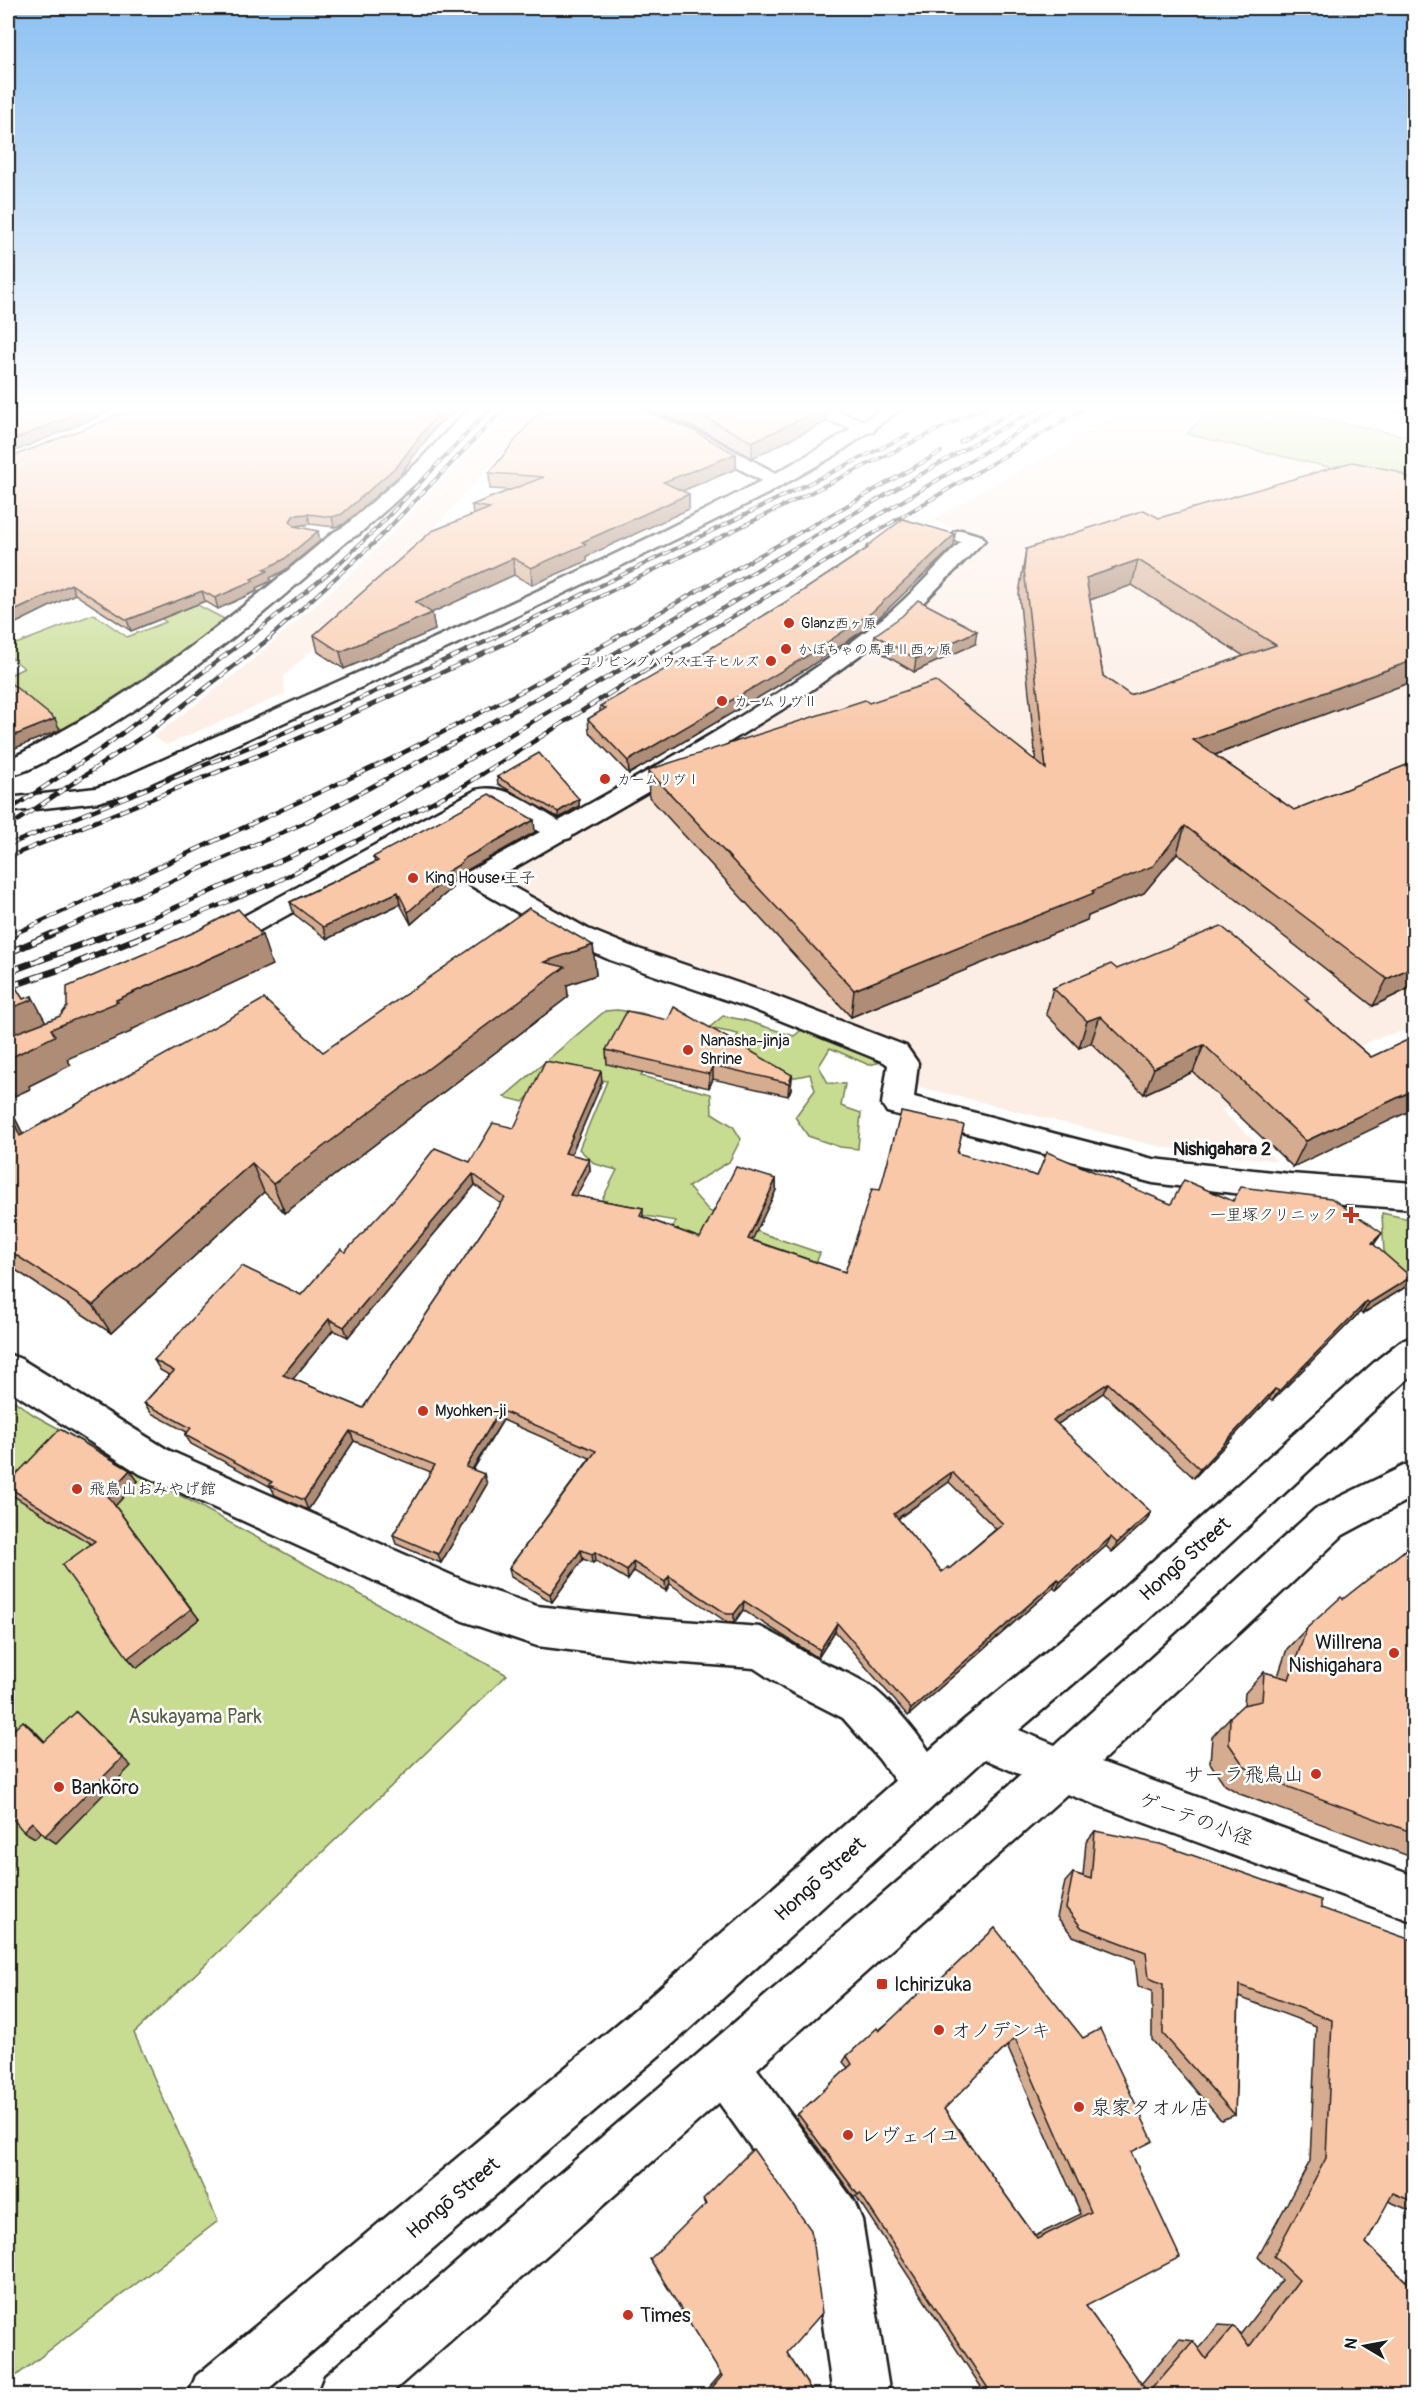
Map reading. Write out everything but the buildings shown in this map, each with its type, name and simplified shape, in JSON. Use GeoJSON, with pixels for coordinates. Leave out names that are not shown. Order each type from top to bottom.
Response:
{"type":"FeatureCollection","features":[{"type":"Feature","properties":{"kind":"street"},"geometry":{"type":"LineString","coordinates":[[8,769],[81,732],[184,663],[242,620],[365,518]]}},
{"type":"Feature","properties":{"kind":"street"},"geometry":{"type":"LineString","coordinates":[[8,805],[98,795],[118,789],[567,585],[701,518]]}},
{"type":"Feature","properties":{"kind":"street"},"geometry":{"type":"LineString","coordinates":[[311,532],[341,536]]}},
{"type":"Feature","properties":{"kind":"street"},"geometry":{"type":"LineString","coordinates":[[961,536],[975,540],[891,622],[791,694],[561,833],[477,878],[578,935],[620,953],[760,1001],[895,1054],[903,1063],[898,1104],[1153,1171],[1290,1187],[1414,1196]]}},
{"type":"Feature","properties":{"kind":"street"},"geometry":{"type":"LineString","coordinates":[[187,957],[322,886],[485,795],[497,796],[561,833]]}},
{"type":"Feature","properties":{"kind":"street","name":"Hongō Street"},"geometry":{"type":"LineString","coordinates":[[216,2396],[657,2024],[979,1735],[1123,1615],[1391,1370],[1414,1352]]}},
{"type":"Feature","properties":{"kind":"street"},"geometry":{"type":"LineString","coordinates":[[8,1370],[154,1462],[463,1602],[537,1626],[657,1640],[760,1648],[799,1673],[858,1703],[895,1743],[926,1784]]}},
{"type":"Feature","properties":{"kind":"street"},"geometry":{"type":"LineString","coordinates":[[345,2396],[1061,1770],[1329,1522],[1414,1478]]}},
{"type":"Feature","properties":{"kind":"street","name":"ゲーテの小径"},"geometry":{"type":"LineString","coordinates":[[979,1735],[1061,1770],[1414,1899]]}},
{"type":"Feature","properties":{"kind":"street"},"geometry":{"type":"LineString","coordinates":[[723,2065],[835,2220],[862,2396]]}},
{"type":"Feature","properties":{"kind":"shaded area"},"geometry":{"type":"Polygon","coordinates":[[[406,518],[443,518],[391,578],[284,676],[285,694],[166,745],[153,737],[239,671],[358,568],[406,518]]]}},
{"type":"Feature","properties":{"kind":"shaded area"},"geometry":{"type":"Polygon","coordinates":[[[935,518],[1414,518],[1414,1029],[1380,1037],[1221,1110],[1277,1161],[1165,1148],[920,1087],[917,1082],[921,1065],[909,1048],[674,960],[590,934],[494,881],[497,873],[904,617],[984,538],[932,520],[935,518]]]}},
{"type":"Feature","properties":{"kind":"green space"},"geometry":{"type":"Polygon","coordinates":[[[192,602],[226,620],[177,659],[66,732],[8,689],[8,676],[24,668],[8,655],[8,647],[94,614],[127,637],[166,622],[158,616],[192,602]]]}},
{"type":"Feature","properties":{"kind":"green space"},"geometry":{"type":"Polygon","coordinates":[[[605,1011],[641,1013],[670,1022],[641,1076],[711,1094],[712,1113],[733,1126],[741,1139],[729,1162],[688,1187],[709,1211],[764,1234],[820,1253],[817,1261],[807,1265],[670,1233],[676,1221],[598,1208],[617,1170],[595,1164],[579,1149],[607,1081],[544,1069],[532,1093],[523,1102],[504,1097],[605,1011]]]}},
{"type":"Feature","properties":{"kind":"green space"},"geometry":{"type":"Polygon","coordinates":[[[723,1016],[744,1020],[794,1036],[805,1027],[890,1060],[869,1065],[830,1048],[819,1066],[828,1083],[845,1084],[841,1106],[861,1113],[858,1149],[840,1147],[808,1136],[795,1117],[815,1090],[810,1074],[798,1077],[784,1075],[750,1051],[734,1044],[738,1034],[709,1028],[723,1016]]]}},
{"type":"Feature","properties":{"kind":"green space"},"geometry":{"type":"Polygon","coordinates":[[[1382,1213],[1414,1220],[1414,1281],[1384,1254],[1382,1213]]]}},
{"type":"Feature","properties":{"kind":"green space","name":"Asukayama Park"},"geometry":{"type":"Polygon","coordinates":[[[8,1387],[11,1389],[9,1397],[34,1415],[507,1675],[134,2033],[218,2221],[8,2382],[8,1387]]]}},
{"type":"Feature","properties":{"kind":"railway"},"geometry":{"type":"LineString","coordinates":[[247,639],[330,572],[386,518]]}},
{"type":"Feature","properties":{"kind":"railway"},"geometry":{"type":"LineString","coordinates":[[268,639],[398,518]]}},
{"type":"Feature","properties":{"kind":"railway"},"geometry":{"type":"LineString","coordinates":[[491,639],[738,518]]}},
{"type":"Feature","properties":{"kind":"railway"},"geometry":{"type":"LineString","coordinates":[[514,639],[759,518]]}},
{"type":"Feature","properties":{"kind":"railway"},"geometry":{"type":"LineString","coordinates":[[613,639],[825,518]]}},
{"type":"Feature","properties":{"kind":"railway"},"geometry":{"type":"LineString","coordinates":[[638,639],[846,518]]}},
{"type":"Feature","properties":{"kind":"railway"},"geometry":{"type":"LineString","coordinates":[[672,639],[874,518]]}},
{"type":"Feature","properties":{"kind":"railway"},"geometry":{"type":"LineString","coordinates":[[695,639],[899,518]]}},
{"type":"Feature","properties":{"kind":"railway"},"geometry":{"type":"LineString","coordinates":[[8,811],[104,747],[248,638]]}},
{"type":"Feature","properties":{"kind":"railway"},"geometry":{"type":"LineString","coordinates":[[8,827],[149,732],[270,638]]}},
{"type":"Feature","properties":{"kind":"railway"},"geometry":{"type":"LineString","coordinates":[[8,845],[281,734],[494,638]]}},
{"type":"Feature","properties":{"kind":"railway"},"geometry":{"type":"LineString","coordinates":[[8,857],[284,745],[517,638]]}},
{"type":"Feature","properties":{"kind":"railway"},"geometry":{"type":"LineString","coordinates":[[12,935],[391,759],[526,689],[616,638]]}},
{"type":"Feature","properties":{"kind":"railway"},"geometry":{"type":"LineString","coordinates":[[49,935],[304,823],[541,696],[641,638]]}},
{"type":"Feature","properties":{"kind":"railway"},"geometry":{"type":"LineString","coordinates":[[106,935],[149,919],[347,831],[674,638]]}},
{"type":"Feature","properties":{"kind":"railway"},"geometry":{"type":"LineString","coordinates":[[146,935],[272,884],[460,788],[697,638]]}},
{"type":"Feature","properties":{"kind":"railway"},"geometry":{"type":"LineString","coordinates":[[8,937],[15,934]]}},
{"type":"Feature","properties":{"kind":"railway"},"geometry":{"type":"LineString","coordinates":[[8,953],[52,934]]}},
{"type":"Feature","properties":{"kind":"railway"},"geometry":{"type":"LineString","coordinates":[[8,972],[110,934]]}},
{"type":"Feature","properties":{"kind":"railway"},"geometry":{"type":"LineString","coordinates":[[8,987],[64,968],[149,934]]}},
{"type":"Feature","properties":{"kind":"place","name":"Glanz西ヶ原"},"geometry":{"type":"Point","coordinates":[789,623]}},
{"type":"Feature","properties":{"kind":"place","name":"かぼちゃの馬車Ⅱ西ヶ原"},"geometry":{"type":"Point","coordinates":[786,649]}},
{"type":"Feature","properties":{"kind":"place","name":"コリビングハウス王子ヒルズ"},"geometry":{"type":"Point","coordinates":[771,661]}},
{"type":"Feature","properties":{"kind":"place","name":"カームリヴⅡ"},"geometry":{"type":"Point","coordinates":[722,701]}},
{"type":"Feature","properties":{"kind":"place","name":"カームリヴⅠ"},"geometry":{"type":"Point","coordinates":[605,779]}},
{"type":"Feature","properties":{"kind":"place","name":"King House 王子"},"geometry":{"type":"Point","coordinates":[413,878]}},
{"type":"Feature","properties":{"kind":"place","name":"Nanasha-jinja Shrine"},"geometry":{"type":"Point","coordinates":[688,1050]}},
{"type":"Feature","properties":{"kind":"place","name":"一里塚クリニック"},"geometry":{"type":"Point","coordinates":[1351,1215]}},
{"type":"Feature","properties":{"kind":"place","name":"Myohken-ji"},"geometry":{"type":"Point","coordinates":[423,1411]}},
{"type":"Feature","properties":{"kind":"place","name":"飛鳥山おみやげ館"},"geometry":{"type":"Point","coordinates":[77,1489]}},
{"type":"Feature","properties":{"kind":"place","name":"Willrena Nishigahara"},"geometry":{"type":"Point","coordinates":[1394,1653]}},
{"type":"Feature","properties":{"kind":"place","name":"サーラ飛鳥山"},"geometry":{"type":"Point","coordinates":[1316,1774]}},
{"type":"Feature","properties":{"kind":"place","name":"Bankōro"},"geometry":{"type":"Point","coordinates":[59,1787]}},
{"type":"Feature","properties":{"kind":"place","name":"Ichirizuka"},"geometry":{"type":"Point","coordinates":[882,1984]}},
{"type":"Feature","properties":{"kind":"place","name":"オノデンキ"},"geometry":{"type":"Point","coordinates":[939,2030]}},
{"type":"Feature","properties":{"kind":"place","name":"泉家タオル店"},"geometry":{"type":"Point","coordinates":[1079,2107]}},
{"type":"Feature","properties":{"kind":"place","name":"レヴェイユ"},"geometry":{"type":"Point","coordinates":[848,2135]}},
{"type":"Feature","properties":{"kind":"place","name":"Times"},"geometry":{"type":"Point","coordinates":[628,2315]}},
{"type":"Feature","properties":{"kind":"district","name":"Nishigahara 2"},"geometry":{"type":"Point","coordinates":[1222,1149]}}]}
